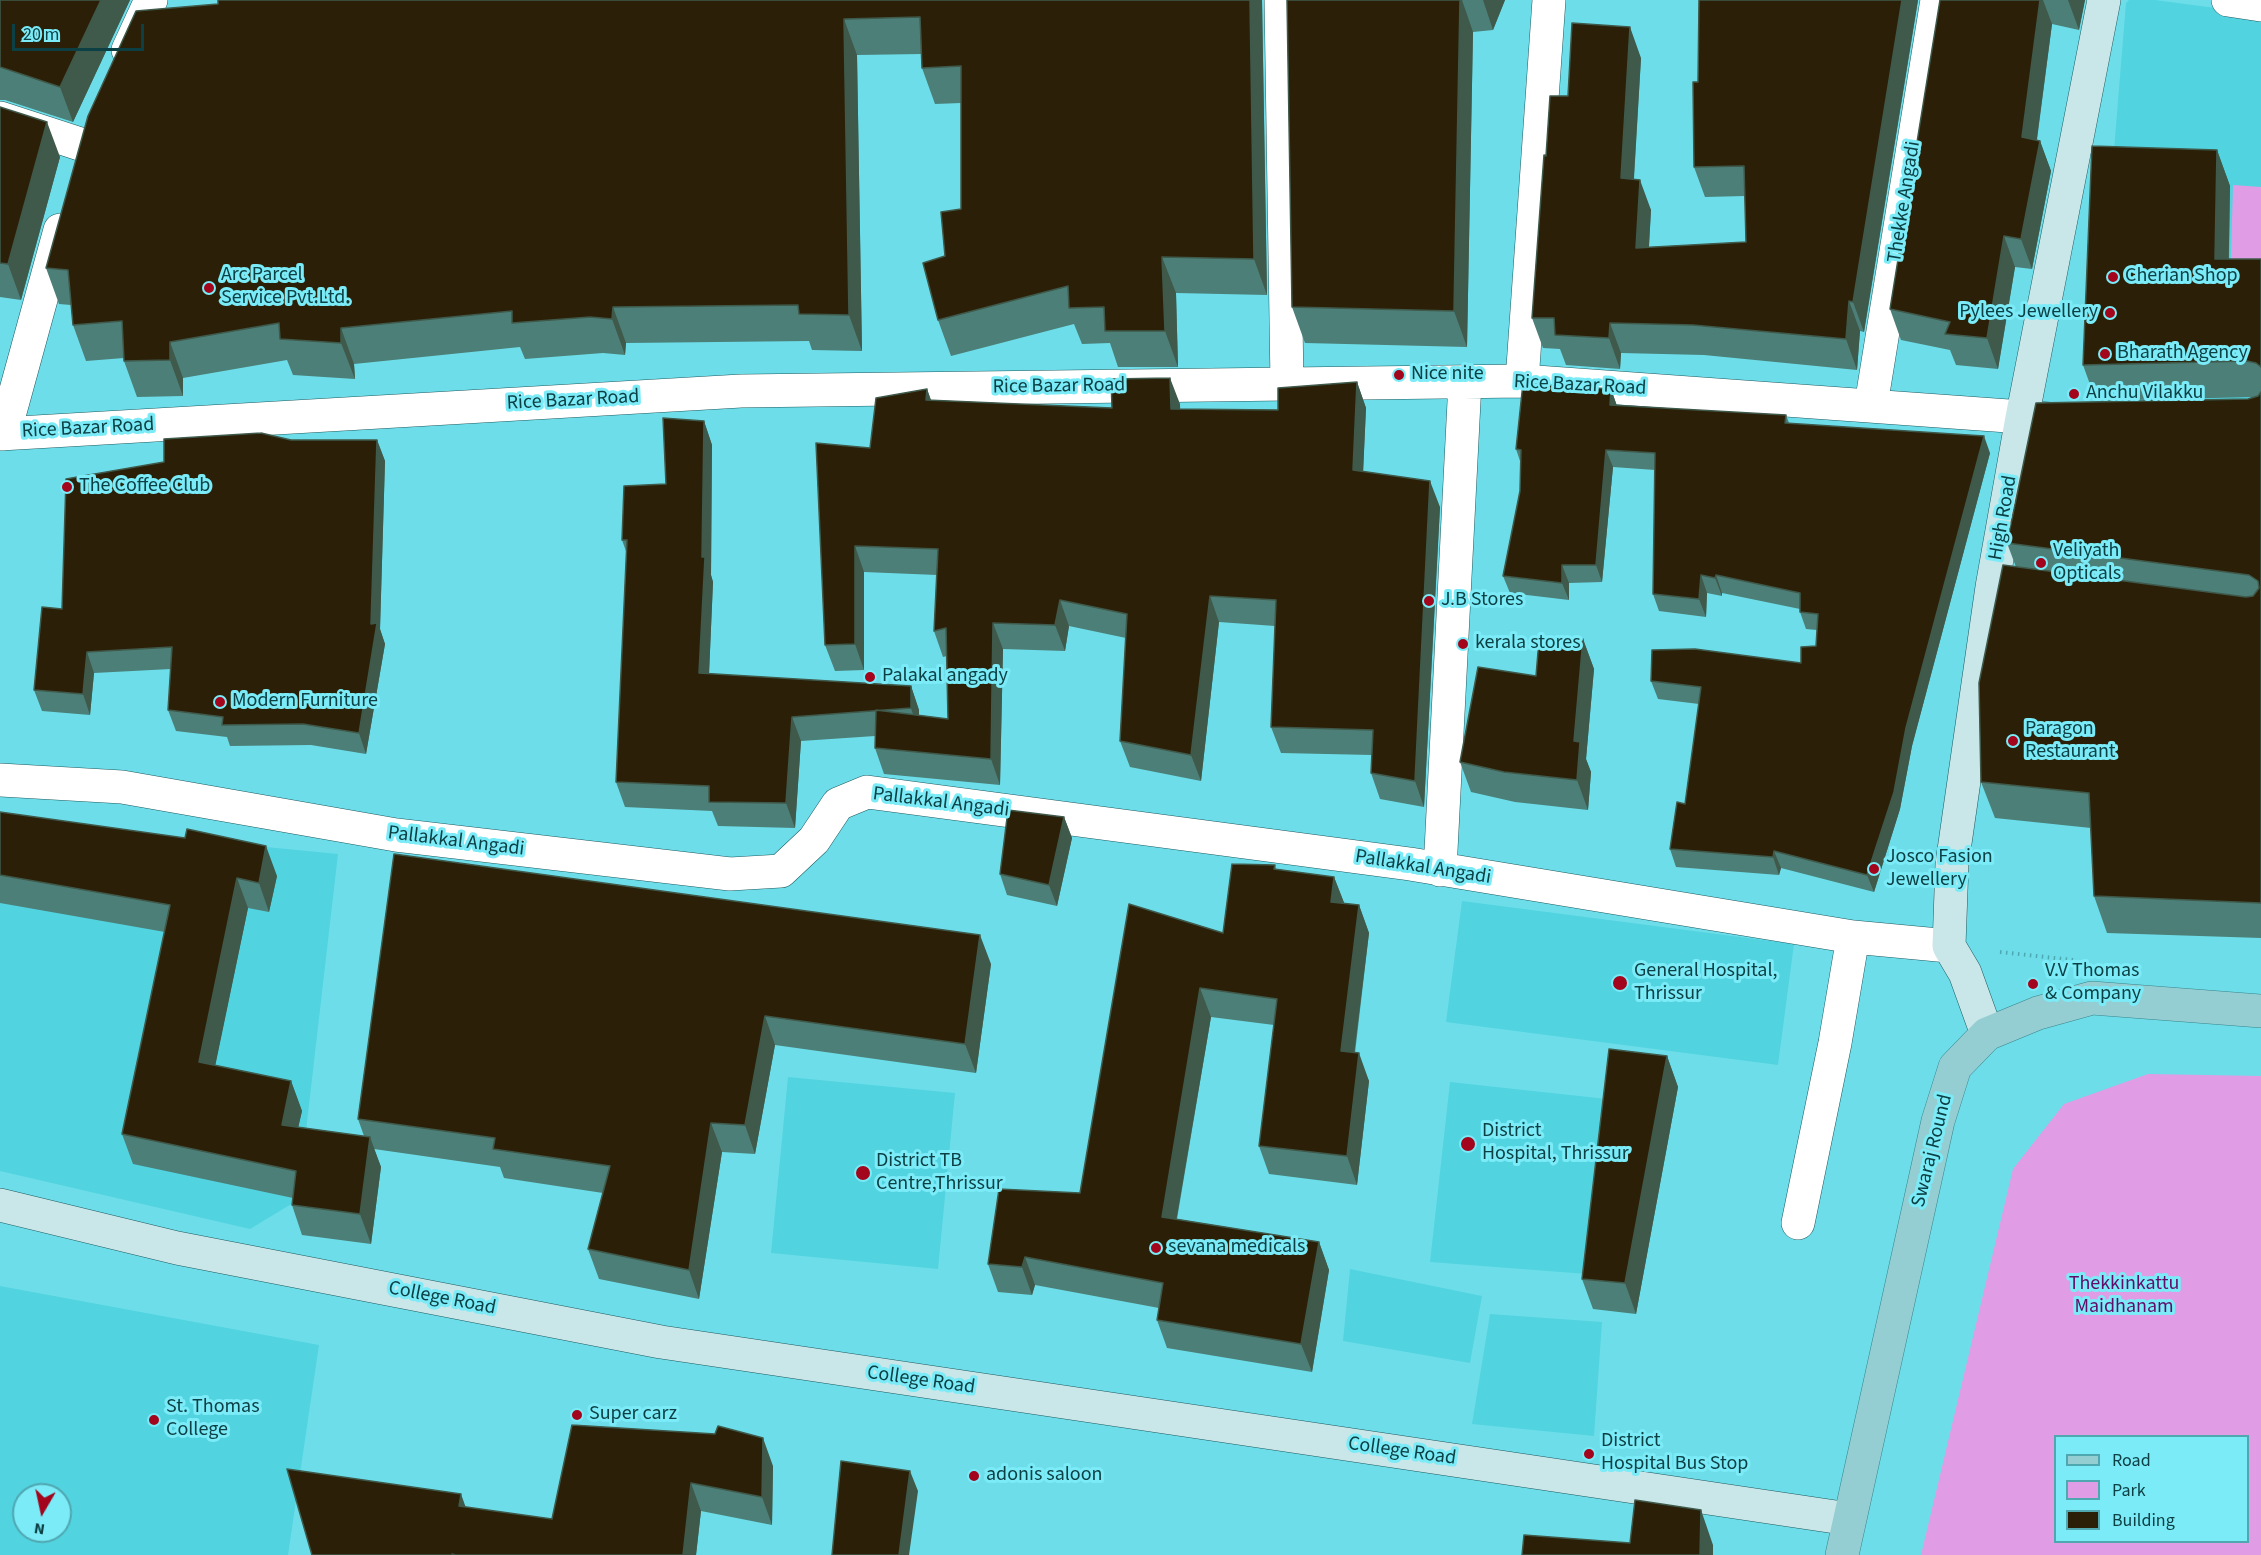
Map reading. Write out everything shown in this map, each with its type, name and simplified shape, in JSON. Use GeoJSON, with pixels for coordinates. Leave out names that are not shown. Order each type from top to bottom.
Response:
{"type":"FeatureCollection","features":[{"type":"Feature","properties":{"kind":"main road","name":"High Road"},"geometry":{"type":"LineString","coordinates":[[1949,946],[1952,864],[1992,587],[2022,418],[2104,0]]}},
{"type":"Feature","properties":{"kind":"main road"},"geometry":{"type":"LineString","coordinates":[[1949,946],[1965,973],[1988,1034]]}},
{"type":"Feature","properties":{"kind":"main road","name":"Swaraj Round"},"geometry":{"type":"LineString","coordinates":[[1842,1555],[1938,1121],[1955,1067],[1988,1034],[2038,1013],[2092,998],[2261,1011]]}},
{"type":"Feature","properties":{"kind":"main road","name":"College Road"},"geometry":{"type":"LineString","coordinates":[[0,1205],[177,1248],[661,1342],[1849,1519]]}},
{"type":"Feature","properties":{"kind":"street"},"geometry":{"type":"LineString","coordinates":[[117,73],[151,0]]}},
{"type":"Feature","properties":{"kind":"street"},"geometry":{"type":"LineString","coordinates":[[1281,0],[1287,384]]}},
{"type":"Feature","properties":{"kind":"street"},"geometry":{"type":"LineString","coordinates":[[1522,381],[1549,0]]}},
{"type":"Feature","properties":{"kind":"street","name":"Thekke Angadi"},"geometry":{"type":"LineString","coordinates":[[1871,405],[1937,0]]}},
{"type":"Feature","properties":{"kind":"street"},"geometry":{"type":"LineString","coordinates":[[2228,0],[2261,5]]}},
{"type":"Feature","properties":{"kind":"street"},"geometry":{"type":"LineString","coordinates":[[0,118],[80,157],[98,114]]}},
{"type":"Feature","properties":{"kind":"street"},"geometry":{"type":"LineString","coordinates":[[2,434],[68,203]]}},
{"type":"Feature","properties":{"kind":"street","name":"Rice Bazar Road"},"geometry":{"type":"LineString","coordinates":[[2,434],[741,391],[1522,381],[1871,405],[2022,418],[2077,420]]}},
{"type":"Feature","properties":{"kind":"street"},"geometry":{"type":"LineString","coordinates":[[1440,870],[1466,382]]}},
{"type":"Feature","properties":{"kind":"street","name":"Pallakkal Angadi"},"geometry":{"type":"LineString","coordinates":[[0,780],[122,787],[396,835],[730,874],[781,871],[814,840],[838,804],[867,792],[1440,870],[1853,938],[1949,946]]}},
{"type":"Feature","properties":{"kind":"street"},"geometry":{"type":"LineString","coordinates":[[1798,1223],[1853,938]]}},
{"type":"Feature","properties":{"kind":"shaded area"},"geometry":{"type":"Polygon","coordinates":[[[2129,0],[2155,0],[2261,14],[2261,407],[2093,407],[2126,3],[2129,0]]]}},
{"type":"Feature","properties":{"kind":"shaded area"},"geometry":{"type":"Polygon","coordinates":[[[0,821],[338,854],[298,1200],[250,1229],[0,1171],[0,821]]]}},
{"type":"Feature","properties":{"kind":"shaded area","name":"General Hospital, Thrissur"},"geometry":{"type":"Polygon","coordinates":[[[1462,901],[1794,944],[1778,1065],[1446,1022],[1462,901]]]}},
{"type":"Feature","properties":{"kind":"shaded area","name":"District TB Centre,Thrissur"},"geometry":{"type":"Polygon","coordinates":[[[788,1077],[955,1093],[938,1269],[771,1253],[788,1077]]]}},
{"type":"Feature","properties":{"kind":"shaded area"},"geometry":{"type":"Polygon","coordinates":[[[1450,1082],[1607,1099],[1587,1274],[1430,1262],[1450,1082]]]}},
{"type":"Feature","properties":{"kind":"shaded area"},"geometry":{"type":"Polygon","coordinates":[[[1350,1269],[1482,1296],[1470,1363],[1343,1341],[1350,1269]]]}},
{"type":"Feature","properties":{"kind":"shaded area","name":"St. Thomas College"},"geometry":{"type":"Polygon","coordinates":[[[0,1286],[319,1345],[288,1555],[0,1555],[0,1286]]]}},
{"type":"Feature","properties":{"kind":"shaded area"},"geometry":{"type":"Polygon","coordinates":[[[1490,1314],[1602,1322],[1594,1436],[1472,1424],[1490,1314]]]}},
{"type":"Feature","properties":{"kind":"green space"},"geometry":{"type":"Polygon","coordinates":[[[2233,185],[2261,187],[2261,291],[2230,291],[2233,185]]]}},
{"type":"Feature","properties":{"kind":"green space","name":"Thekkinkattu Maidhanam"},"geometry":{"type":"Polygon","coordinates":[[[2148,1074],[2261,1076],[2261,1555],[1921,1555],[2013,1169],[2064,1104],[2148,1074]]]}},
{"type":"Feature","properties":{"kind":"building"},"geometry":{"type":"Polygon","coordinates":[[[0,0],[101,0],[60,87],[0,67],[0,0]]]}},
{"type":"Feature","properties":{"kind":"building"},"geometry":{"type":"Polygon","coordinates":[[[218,0],[1250,0],[1254,259],[1162,257],[1165,331],[1105,331],[1104,307],[1069,308],[1068,286],[938,320],[923,263],[945,256],[941,212],[961,209],[961,66],[922,68],[920,17],[844,19],[849,315],[799,314],[798,305],[613,307],[612,319],[590,317],[512,323],[512,311],[341,328],[341,343],[280,339],[279,323],[170,342],[170,360],[124,361],[122,321],[73,325],[68,270],[46,268],[88,116],[136,11],[218,4],[218,0]]]}},
{"type":"Feature","properties":{"kind":"building"},"geometry":{"type":"Polygon","coordinates":[[[1287,0],[1460,0],[1454,311],[1292,307],[1287,0]]]}},
{"type":"Feature","properties":{"kind":"building"},"geometry":{"type":"Polygon","coordinates":[[[1699,0],[1902,0],[1853,302],[1849,301],[1846,339],[1693,325],[1610,323],[1609,338],[1555,335],[1554,318],[1532,318],[1550,96],[1568,96],[1572,23],[1630,27],[1621,178],[1640,180],[1636,248],[1746,242],[1744,166],[1694,167],[1693,82],[1698,82],[1699,0]]]}},
{"type":"Feature","properties":{"kind":"building"},"geometry":{"type":"Polygon","coordinates":[[[1940,0],[2040,0],[2022,137],[2040,141],[2021,239],[2004,236],[1987,338],[1945,334],[1950,322],[1890,309],[1940,0]]]}},
{"type":"Feature","properties":{"kind":"building"},"geometry":{"type":"Polygon","coordinates":[[[0,107],[47,122],[8,264],[0,263],[0,107]]]}},
{"type":"Feature","properties":{"kind":"building"},"geometry":{"type":"Polygon","coordinates":[[[2092,146],[2217,150],[2215,259],[2261,259],[2261,367],[2247,361],[2083,365],[2092,146]]]}},
{"type":"Feature","properties":{"kind":"building"},"geometry":{"type":"Polygon","coordinates":[[[1170,378],[1171,409],[1278,410],[1278,388],[1357,382],[1353,470],[1430,481],[1415,781],[1371,773],[1373,730],[1271,727],[1276,600],[1210,596],[1191,755],[1120,741],[1127,614],[1060,600],[1055,625],[993,623],[991,759],[875,748],[876,710],[948,719],[946,628],[934,631],[938,549],[855,546],[855,644],[825,645],[816,443],[870,448],[876,398],[927,389],[926,400],[1112,408],[1111,379],[1170,378]]]}},
{"type":"Feature","properties":{"kind":"building"},"geometry":{"type":"Polygon","coordinates":[[[1523,383],[1611,389],[1610,405],[1786,415],[1785,423],[1984,436],[1906,728],[1894,792],[1867,875],[1774,851],[1773,857],[1670,849],[1677,802],[1685,804],[1701,687],[1651,681],[1652,650],[1695,649],[1801,663],[1801,647],[1816,646],[1818,614],[1800,612],[1800,593],[1716,575],[1715,578],[1701,575],[1699,599],[1653,594],[1655,453],[1606,450],[1596,565],[1562,565],[1562,583],[1503,576],[1520,491],[1521,450],[1516,449],[1523,383]]]}},
{"type":"Feature","properties":{"kind":"building"},"geometry":{"type":"Polygon","coordinates":[[[2261,392],[2261,903],[2094,896],[2089,793],[1981,782],[1979,683],[2003,565],[2246,597],[2253,596],[2259,588],[2258,581],[2249,575],[2007,543],[2036,403],[2248,399],[2258,396],[2261,392]]]}},
{"type":"Feature","properties":{"kind":"building"},"geometry":{"type":"Polygon","coordinates":[[[663,418],[704,421],[702,557],[705,557],[699,673],[911,686],[911,708],[792,717],[786,803],[709,802],[709,786],[616,782],[627,540],[622,540],[624,486],[666,484],[663,418]]]}},
{"type":"Feature","properties":{"kind":"building"},"geometry":{"type":"Polygon","coordinates":[[[261,433],[291,440],[377,440],[371,624],[377,623],[359,733],[303,724],[222,725],[223,717],[168,710],[172,647],[87,652],[83,694],[34,690],[42,607],[62,609],[66,479],[164,462],[164,439],[261,433]]]}},
{"type":"Feature","properties":{"kind":"building"},"geometry":{"type":"Polygon","coordinates":[[[1583,639],[1574,741],[1580,742],[1577,780],[1504,772],[1460,762],[1478,667],[1536,676],[1539,640],[1583,639]]]}},
{"type":"Feature","properties":{"kind":"building"},"geometry":{"type":"Polygon","coordinates":[[[1008,810],[1064,817],[1049,885],[1000,874],[1008,810]]]}},
{"type":"Feature","properties":{"kind":"building"},"geometry":{"type":"Polygon","coordinates":[[[0,812],[185,838],[187,829],[266,846],[259,883],[237,878],[199,1062],[291,1081],[282,1125],[370,1137],[360,1214],[292,1205],[296,1171],[122,1134],[170,905],[0,875],[0,812]]]}},
{"type":"Feature","properties":{"kind":"building"},"geometry":{"type":"Polygon","coordinates":[[[394,854],[980,935],[965,1044],[765,1016],[745,1125],[711,1123],[689,1270],[588,1249],[610,1166],[493,1149],[495,1138],[358,1119],[394,854]]]}},
{"type":"Feature","properties":{"kind":"building"},"geometry":{"type":"Polygon","coordinates":[[[1232,864],[1275,865],[1274,869],[1334,877],[1331,902],[1359,905],[1341,1051],[1359,1053],[1347,1156],[1259,1146],[1277,999],[1200,988],[1162,1217],[1319,1242],[1301,1344],[1157,1320],[1163,1283],[1025,1257],[1022,1267],[988,1264],[999,1189],[1080,1193],[1129,904],[1223,933],[1232,864]]]}},
{"type":"Feature","properties":{"kind":"building"},"geometry":{"type":"Polygon","coordinates":[[[1609,1049],[1667,1056],[1625,1283],[1582,1279],[1609,1049]]]}},
{"type":"Feature","properties":{"kind":"building"},"geometry":{"type":"Polygon","coordinates":[[[572,1425],[715,1434],[718,1426],[763,1438],[762,1497],[691,1483],[683,1555],[312,1555],[287,1469],[461,1494],[459,1506],[552,1519],[572,1425]]]}},
{"type":"Feature","properties":{"kind":"building"},"geometry":{"type":"Polygon","coordinates":[[[841,1461],[910,1471],[899,1555],[832,1555],[841,1461]]]}},
{"type":"Feature","properties":{"kind":"building"},"geometry":{"type":"Polygon","coordinates":[[[1635,1500],[1701,1510],[1700,1555],[1522,1555],[1524,1535],[1630,1543],[1635,1500]]]}},
{"type":"Feature","properties":{"kind":"place","name":"Cherian Shop"},"geometry":{"type":"Point","coordinates":[2113,277]}},
{"type":"Feature","properties":{"kind":"place","name":"Arc Parcel Service Pvt.Ltd."},"geometry":{"type":"Point","coordinates":[209,288]}},
{"type":"Feature","properties":{"kind":"place","name":"Pylees Jewellery"},"geometry":{"type":"Point","coordinates":[2110,313]}},
{"type":"Feature","properties":{"kind":"place","name":"Bharath Agency"},"geometry":{"type":"Point","coordinates":[2105,354]}},
{"type":"Feature","properties":{"kind":"place","name":"Nice nite"},"geometry":{"type":"Point","coordinates":[1399,375]}},
{"type":"Feature","properties":{"kind":"place","name":"Anchu Vilakku"},"geometry":{"type":"Point","coordinates":[2074,394]}},
{"type":"Feature","properties":{"kind":"place","name":"The Coffee Club"},"geometry":{"type":"Point","coordinates":[67,487]}},
{"type":"Feature","properties":{"kind":"place","name":"Veliyath Opticals"},"geometry":{"type":"Point","coordinates":[2041,563]}},
{"type":"Feature","properties":{"kind":"place","name":"J.B Stores"},"geometry":{"type":"Point","coordinates":[1429,601]}},
{"type":"Feature","properties":{"kind":"place","name":"kerala stores"},"geometry":{"type":"Point","coordinates":[1463,644]}},
{"type":"Feature","properties":{"kind":"place","name":"Palakal angady"},"geometry":{"type":"Point","coordinates":[870,677]}},
{"type":"Feature","properties":{"kind":"place","name":"Modern Furniture"},"geometry":{"type":"Point","coordinates":[220,702]}},
{"type":"Feature","properties":{"kind":"place","name":"Paragon Restaurant"},"geometry":{"type":"Point","coordinates":[2013,741]}},
{"type":"Feature","properties":{"kind":"place","name":"Josco Fasion Jewellery"},"geometry":{"type":"Point","coordinates":[1874,869]}},
{"type":"Feature","properties":{"kind":"place","name":"General Hospital, Thrissur"},"geometry":{"type":"Point","coordinates":[1620,983]}},
{"type":"Feature","properties":{"kind":"place","name":"V.V Thomas & Company"},"geometry":{"type":"Point","coordinates":[2033,984]}},
{"type":"Feature","properties":{"kind":"place","name":"District Hospital, Thrissur"},"geometry":{"type":"Point","coordinates":[1468,1144]}},
{"type":"Feature","properties":{"kind":"place","name":"District TB Centre,Thrissur"},"geometry":{"type":"Point","coordinates":[863,1173]}},
{"type":"Feature","properties":{"kind":"place","name":"sevana medicals"},"geometry":{"type":"Point","coordinates":[1156,1248]}},
{"type":"Feature","properties":{"kind":"place","name":"Super carz"},"geometry":{"type":"Point","coordinates":[577,1415]}},
{"type":"Feature","properties":{"kind":"place","name":"St. Thomas College"},"geometry":{"type":"Point","coordinates":[154,1420]}},
{"type":"Feature","properties":{"kind":"place","name":"District Hospital Bus Stop"},"geometry":{"type":"Point","coordinates":[1589,1454]}},
{"type":"Feature","properties":{"kind":"place","name":"adonis saloon"},"geometry":{"type":"Point","coordinates":[974,1476]}}]}
